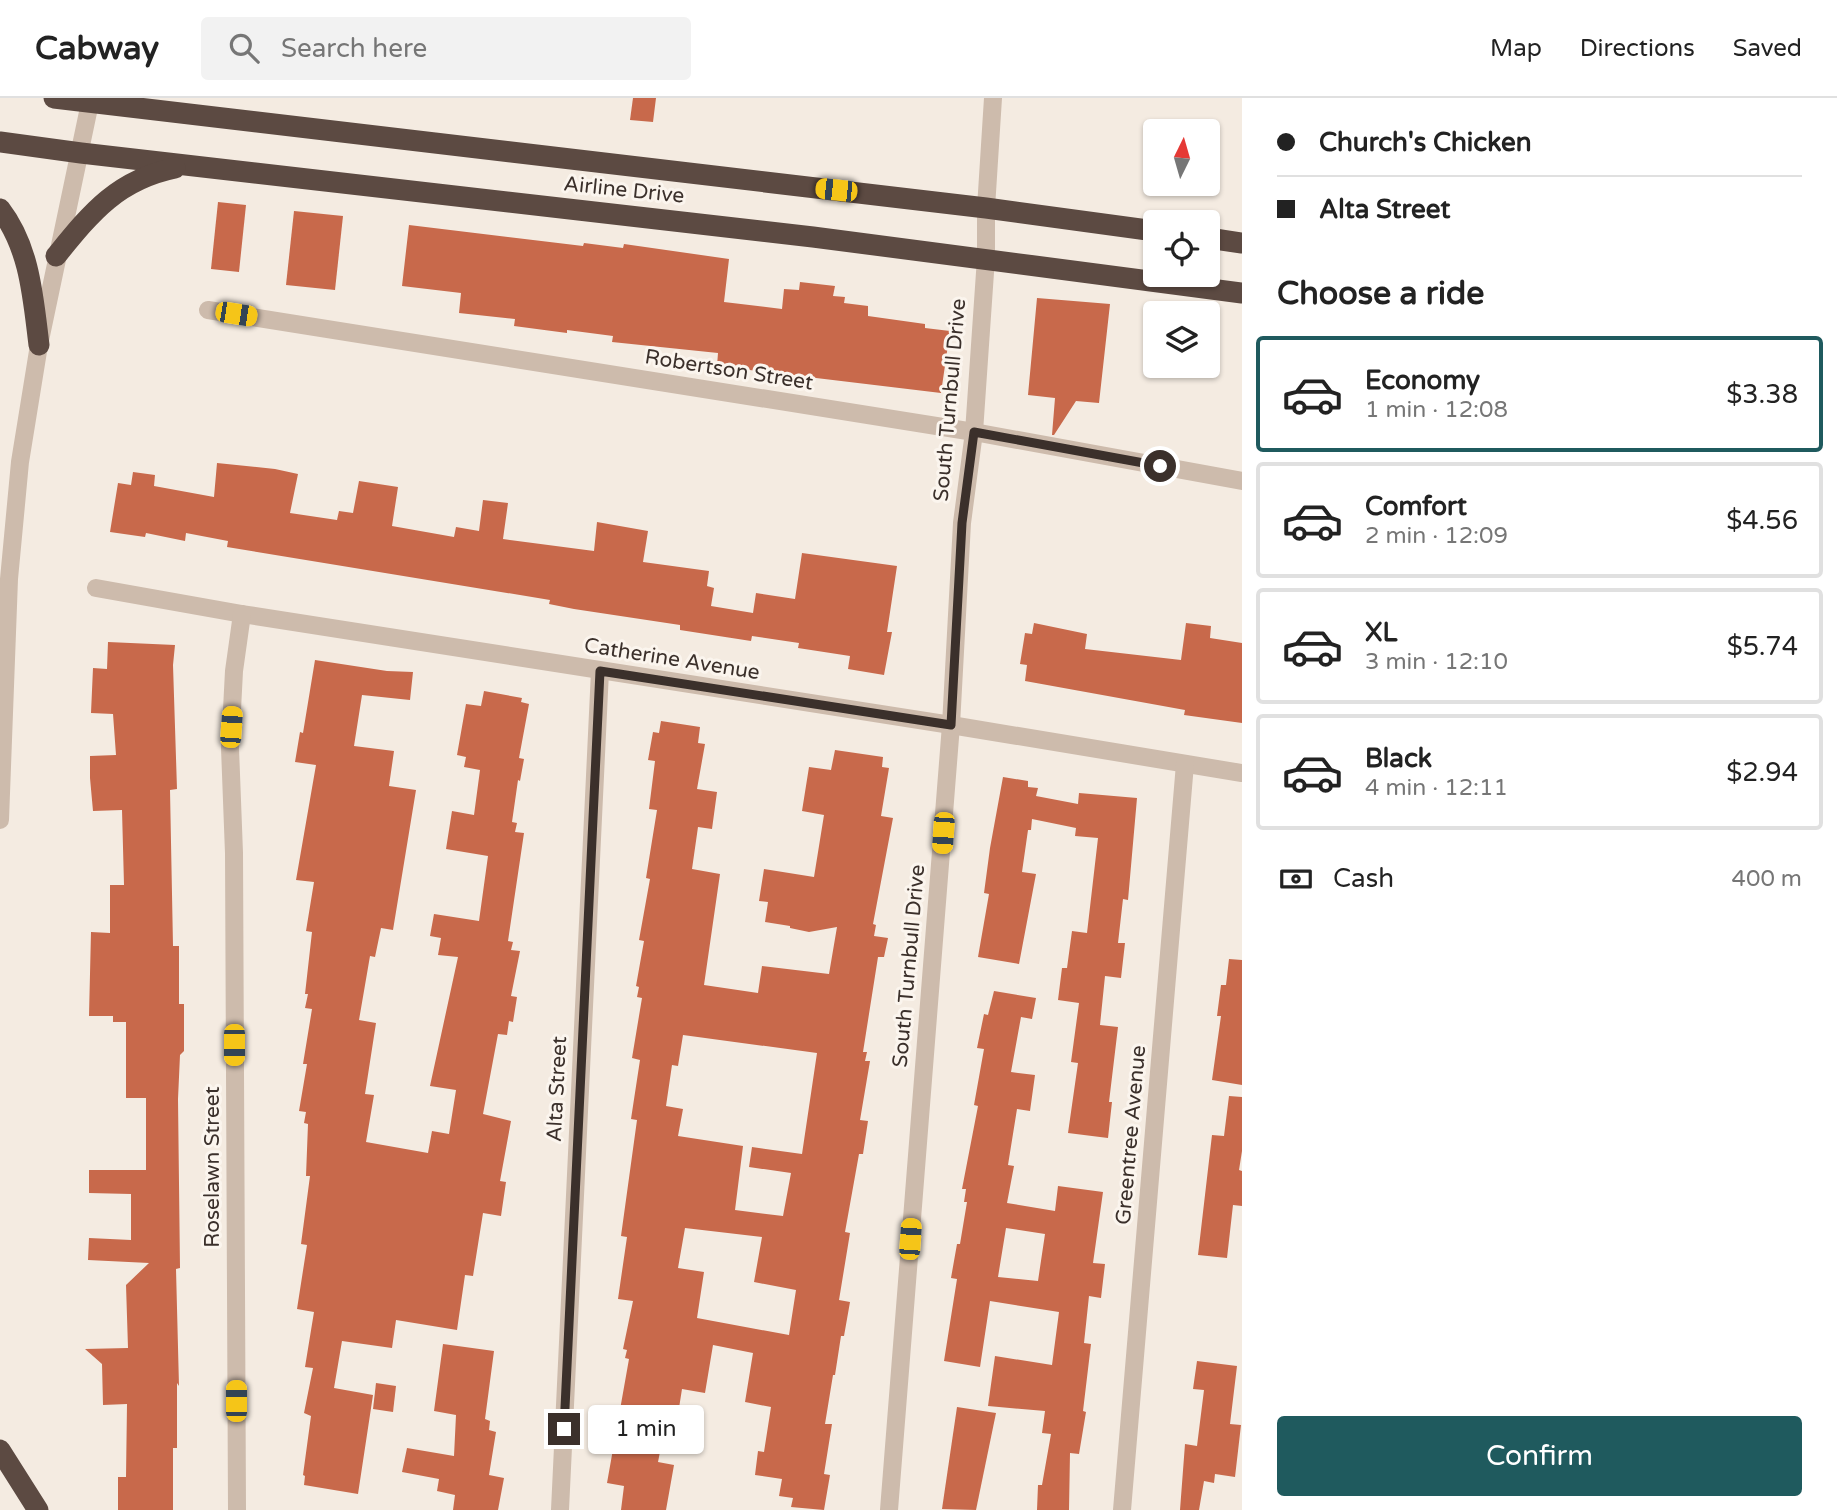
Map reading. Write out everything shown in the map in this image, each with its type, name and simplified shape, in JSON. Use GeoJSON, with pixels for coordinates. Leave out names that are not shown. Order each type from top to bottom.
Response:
{"type":"FeatureCollection","features":[{"type":"Feature","properties":{"kind":"highway","name":"Airline Drive"},"geometry":{"type":"LineString","coordinates":[[54,98],[91,100],[1143,229]]}},
{"type":"Feature","properties":{"kind":"highway","name":"Airline Drive"},"geometry":{"type":"LineString","coordinates":[[0,142],[986,258],[1242,293]]}},
{"type":"Feature","properties":{"kind":"highway"},"geometry":{"type":"LineString","coordinates":[[56,256],[89,216],[111,195],[137,179],[186,165]]}},
{"type":"Feature","properties":{"kind":"highway"},"geometry":{"type":"LineString","coordinates":[[0,209],[19,242],[30,271],[39,345]]}},
{"type":"Feature","properties":{"kind":"highway"},"geometry":{"type":"LineString","coordinates":[[1220,240],[1242,243]]}},
{"type":"Feature","properties":{"kind":"highway"},"geometry":{"type":"LineString","coordinates":[[0,1450],[38,1510]]}},
{"type":"Feature","properties":{"kind":"street","name":"South Turnbull Drive"},"geometry":{"type":"LineString","coordinates":[[889,1510],[951,725],[962,523],[974,432],[986,258],[992,98]]}},
{"type":"Feature","properties":{"kind":"street"},"geometry":{"type":"LineString","coordinates":[[0,820],[9,579],[20,462],[56,256],[91,100]]}},
{"type":"Feature","properties":{"kind":"street","name":"Robertson Street"},"geometry":{"type":"LineString","coordinates":[[208,310],[974,432],[1242,481]]}},
{"type":"Feature","properties":{"kind":"street","name":"Catherine Avenue"},"geometry":{"type":"LineString","coordinates":[[96,588],[242,614],[1242,773]]}},
{"type":"Feature","properties":{"kind":"street","name":"Roselawn Street"},"geometry":{"type":"LineString","coordinates":[[237,1510],[234,853],[230,748],[234,671],[242,614]]}},
{"type":"Feature","properties":{"kind":"street","name":"Alta Street"},"geometry":{"type":"LineString","coordinates":[[560,1510],[600,671]]}},
{"type":"Feature","properties":{"kind":"street","name":"Greentree Avenue"},"geometry":{"type":"LineString","coordinates":[[1122,1510],[1185,764]]}},
{"type":"Feature","properties":{"kind":"building"},"geometry":{"type":"Polygon","coordinates":[[[633,98],[656,98],[653,122],[630,120],[633,98]]]}},
{"type":"Feature","properties":{"kind":"building"},"geometry":{"type":"Polygon","coordinates":[[[218,202],[246,205],[239,272],[211,269],[218,202]]]}},
{"type":"Feature","properties":{"kind":"building"},"geometry":{"type":"Polygon","coordinates":[[[294,211],[343,216],[335,290],[286,285],[294,211]]]}},
{"type":"Feature","properties":{"kind":"building"},"geometry":{"type":"Polygon","coordinates":[[[409,225],[583,246],[584,243],[623,248],[624,244],[729,259],[724,302],[782,309],[784,289],[799,290],[800,282],[835,286],[833,296],[845,297],[844,303],[868,306],[868,316],[925,324],[925,328],[950,331],[941,393],[717,366],[718,353],[612,342],[613,336],[514,326],[515,319],[459,313],[461,293],[402,286],[409,225]]]}},
{"type":"Feature","properties":{"kind":"building"},"geometry":{"type":"Polygon","coordinates":[[[1037,298],[1110,304],[1099,403],[1076,401],[1054,435],[1055,398],[1028,395],[1037,298]]]}},
{"type":"Feature","properties":{"kind":"building"},"geometry":{"type":"Polygon","coordinates":[[[217,463],[298,474],[290,513],[337,520],[339,511],[353,513],[359,481],[398,487],[392,526],[454,537],[456,527],[479,531],[483,500],[508,503],[503,539],[594,551],[597,522],[648,531],[643,562],[709,571],[707,586],[714,588],[711,606],[753,613],[756,593],[795,599],[802,553],[897,566],[887,632],[892,632],[884,675],[848,669],[850,656],[798,648],[799,643],[752,636],[751,641],[680,630],[680,625],[574,609],[549,604],[550,600],[227,547],[228,541],[186,533],[185,541],[146,533],[145,537],[110,532],[118,483],[131,485],[133,472],[155,475],[154,486],[214,497],[217,463]]]}},
{"type":"Feature","properties":{"kind":"building"},"geometry":{"type":"Polygon","coordinates":[[[1034,623],[1087,634],[1085,649],[1181,660],[1186,623],[1211,626],[1210,638],[1242,643],[1242,723],[1184,715],[1185,710],[1025,681],[1027,665],[1020,664],[1025,633],[1032,634],[1034,623]]]}},
{"type":"Feature","properties":{"kind":"building"},"geometry":{"type":"Polygon","coordinates":[[[108,642],[175,645],[173,665],[177,789],[170,790],[173,946],[179,946],[179,1004],[184,1004],[184,1051],[180,1055],[178,1099],[180,1268],[176,1269],[179,1386],[177,1383],[173,1510],[118,1510],[118,1477],[126,1477],[127,1404],[103,1405],[102,1364],[85,1349],[128,1348],[126,1285],[149,1263],[88,1260],[89,1238],[131,1240],[131,1194],[89,1193],[89,1170],[146,1170],[146,1098],[126,1098],[126,1022],[113,1022],[113,1016],[89,1016],[91,932],[110,933],[110,885],[124,885],[122,810],[93,811],[90,778],[90,756],[116,755],[113,714],[91,713],[93,668],[107,669],[108,642]]]}},
{"type":"Feature","properties":{"kind":"building"},"geometry":{"type":"Polygon","coordinates":[[[315,660],[387,671],[413,672],[410,700],[362,695],[354,746],[394,751],[389,786],[416,790],[393,930],[381,928],[375,957],[370,956],[359,1020],[376,1023],[365,1094],[374,1095],[366,1142],[428,1153],[432,1131],[449,1134],[456,1090],[430,1086],[458,957],[438,955],[441,938],[430,936],[434,914],[479,921],[488,856],[446,849],[452,811],[474,815],[480,770],[464,767],[466,757],[457,755],[466,704],[481,706],[484,691],[522,698],[521,702],[529,704],[519,758],[524,759],[512,822],[517,823],[515,832],[524,833],[508,941],[513,942],[511,950],[520,951],[511,996],[517,997],[513,1022],[509,1021],[507,1035],[498,1034],[483,1114],[511,1121],[500,1181],[506,1182],[501,1216],[483,1213],[473,1276],[465,1275],[457,1330],[396,1320],[392,1348],[342,1341],[334,1388],[373,1395],[358,1494],[304,1485],[303,1475],[311,1416],[304,1413],[313,1368],[305,1367],[314,1312],[297,1309],[307,1245],[301,1244],[310,1176],[306,1176],[306,1112],[299,1111],[312,1009],[305,1008],[308,994],[305,994],[312,932],[306,931],[314,882],[296,880],[316,765],[295,762],[300,732],[303,733],[315,660]]]}},
{"type":"Feature","properties":{"kind":"building"},"geometry":{"type":"Polygon","coordinates":[[[661,721],[700,727],[698,743],[705,744],[697,789],[717,792],[712,829],[698,827],[692,869],[720,874],[704,985],[758,993],[762,966],[829,974],[837,927],[809,932],[765,922],[768,902],[759,901],[764,869],[814,877],[824,815],[802,811],[809,767],[831,770],[835,750],[883,757],[882,767],[889,768],[881,816],[893,818],[873,924],[876,925],[874,936],[888,938],[884,957],[878,957],[863,1052],[867,1052],[865,1061],[870,1061],[860,1120],[868,1121],[863,1154],[859,1154],[845,1232],[850,1233],[839,1300],[850,1302],[825,1424],[832,1424],[824,1474],[830,1475],[824,1510],[791,1507],[793,1498],[779,1496],[782,1479],[755,1475],[758,1451],[764,1452],[771,1407],[745,1402],[753,1353],[713,1345],[705,1393],[682,1389],[679,1408],[669,1406],[658,1462],[674,1465],[666,1510],[621,1510],[624,1486],[607,1483],[629,1359],[625,1358],[627,1350],[623,1349],[633,1301],[618,1299],[627,1237],[621,1236],[637,1120],[631,1119],[640,1060],[632,1058],[642,998],[637,997],[639,987],[636,986],[644,941],[639,940],[650,879],[646,878],[657,810],[649,809],[655,761],[648,760],[653,732],[659,733],[661,721]],[[683,1035],[678,1066],[672,1065],[666,1106],[683,1109],[678,1136],[743,1146],[735,1210],[783,1216],[791,1173],[749,1167],[752,1147],[802,1154],[817,1053],[683,1035]],[[685,1228],[678,1268],[704,1272],[697,1318],[789,1335],[796,1290],[754,1282],[762,1237],[685,1228]]]}},
{"type":"Feature","properties":{"kind":"building"},"geometry":{"type":"Polygon","coordinates":[[[1003,777],[1028,781],[1028,787],[1038,788],[1036,796],[1078,804],[1079,793],[1137,798],[1128,900],[1123,899],[1118,943],[1125,943],[1121,978],[1105,976],[1100,1025],[1118,1027],[1109,1102],[1112,1102],[1108,1138],[1068,1133],[1078,1063],[1071,1062],[1079,1003],[1058,1000],[1062,968],[1067,968],[1072,931],[1087,933],[1098,838],[1075,836],[1076,828],[1032,819],[1022,872],[1036,874],[1019,964],[978,957],[989,894],[984,893],[990,848],[1003,777]]]}},
{"type":"Feature","properties":{"kind":"building"},"geometry":{"type":"Polygon","coordinates":[[[1229,959],[1242,960],[1242,1085],[1212,1080],[1221,1016],[1217,1016],[1221,985],[1226,985],[1229,959]]]}},
{"type":"Feature","properties":{"kind":"building"},"geometry":{"type":"Polygon","coordinates":[[[994,991],[1036,998],[1032,1019],[1021,1017],[1011,1072],[1035,1075],[1030,1111],[1017,1109],[1008,1165],[1014,1166],[1007,1203],[1055,1211],[1058,1186],[1103,1192],[1093,1263],[1105,1264],[1101,1298],[1089,1296],[1084,1343],[1091,1344],[1083,1411],[1086,1412],[1079,1454],[1070,1453],[1069,1510],[1037,1510],[1038,1485],[1042,1485],[1051,1434],[1042,1433],[1045,1411],[988,1406],[995,1356],[1052,1365],[1059,1312],[990,1301],[980,1367],[944,1361],[957,1279],[951,1278],[967,1202],[964,1202],[966,1189],[962,1189],[978,1106],[974,1105],[984,1049],[977,1048],[984,1014],[988,1015],[994,991]],[[1006,1228],[998,1277],[1038,1281],[1045,1234],[1006,1228]]]}},
{"type":"Feature","properties":{"kind":"building"},"geometry":{"type":"Polygon","coordinates":[[[1229,1096],[1242,1097],[1242,1151],[1239,1170],[1242,1171],[1242,1206],[1233,1205],[1227,1258],[1198,1255],[1212,1135],[1224,1136],[1229,1096]]]}},
{"type":"Feature","properties":{"kind":"building"},"geometry":{"type":"Polygon","coordinates":[[[443,1344],[494,1351],[485,1419],[490,1421],[489,1430],[496,1432],[489,1475],[504,1478],[498,1510],[453,1510],[455,1495],[437,1491],[439,1479],[402,1472],[407,1448],[454,1456],[456,1415],[434,1411],[443,1344]]]}},
{"type":"Feature","properties":{"kind":"building"},"geometry":{"type":"Polygon","coordinates":[[[1197,1361],[1237,1366],[1230,1424],[1241,1425],[1235,1477],[1215,1474],[1214,1483],[1204,1481],[1199,1510],[1180,1510],[1185,1444],[1197,1446],[1204,1390],[1193,1389],[1197,1361]]]}},
{"type":"Feature","properties":{"kind":"building"},"geometry":{"type":"Polygon","coordinates":[[[376,1383],[396,1386],[393,1412],[373,1409],[376,1383]]]}},
{"type":"Feature","properties":{"kind":"building"},"geometry":{"type":"Polygon","coordinates":[[[957,1407],[996,1413],[976,1510],[942,1509],[957,1407]]]}},
{"type":"Feature","properties":{"kind":"route"},"geometry":{"type":"LineString","coordinates":[[564,1429],[600,671],[951,725],[962,523],[974,432],[1160,466]]}}]}
